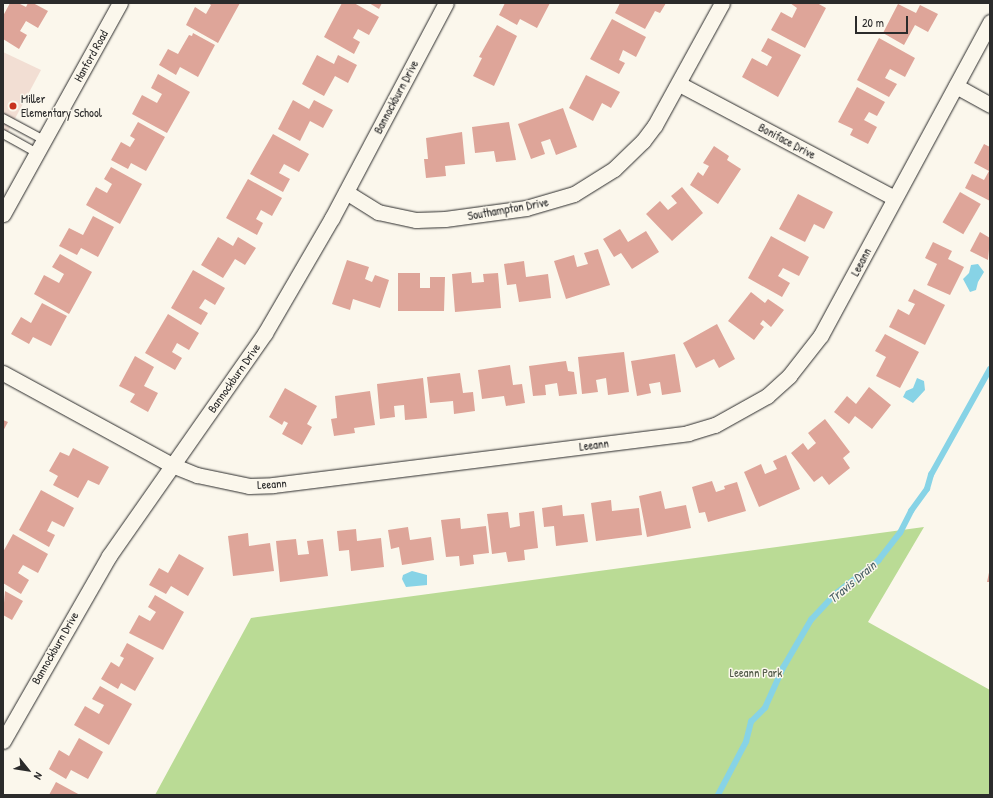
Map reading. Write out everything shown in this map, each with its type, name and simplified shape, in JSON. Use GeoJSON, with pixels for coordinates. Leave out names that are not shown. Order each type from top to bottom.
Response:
{"type":"FeatureCollection","features":[{"type":"Feature","properties":{"kind":"street","name":"Hanford Road"},"geometry":{"type":"LineString","coordinates":[[3,214],[120,3]]}},
{"type":"Feature","properties":{"kind":"street","name":"Bannockburn Drive"},"geometry":{"type":"LineString","coordinates":[[3,741],[109,556],[228,388],[265,333],[346,192],[446,3]]}},
{"type":"Feature","properties":{"kind":"street","name":"Southampton Drive"},"geometry":{"type":"LineString","coordinates":[[346,192],[378,212],[416,220],[482,214],[556,201],[596,182],[629,156],[655,125],[679,84],[722,3]]}},
{"type":"Feature","properties":{"kind":"street","name":"Leeann"},"geometry":{"type":"LineString","coordinates":[[3,373],[172,465],[224,482],[273,485],[688,433],[715,425],[767,396],[808,354],[837,309],[894,198],[990,22]]}},
{"type":"Feature","properties":{"kind":"street","name":"Boniface Drive"},"geometry":{"type":"LineString","coordinates":[[679,84],[894,198]]}},
{"type":"Feature","properties":{"kind":"street"},"geometry":{"type":"LineString","coordinates":[[956,86],[990,105]]}},
{"type":"Feature","properties":{"kind":"lane"},"geometry":{"type":"LineString","coordinates":[[3,118],[44,140]]}},
{"type":"Feature","properties":{"kind":"lane"},"geometry":{"type":"LineString","coordinates":[[3,134],[37,153]]}},
{"type":"Feature","properties":{"kind":"shaded area","name":"Miller Elementary School"},"geometry":{"type":"Polygon","coordinates":[[[3,52],[41,70],[3,141],[3,52]]]}},
{"type":"Feature","properties":{"kind":"green space","name":"Leeann Park"},"geometry":{"type":"Polygon","coordinates":[[[924,527],[868,622],[990,690],[990,795],[155,795],[251,618],[924,527]]]}},
{"type":"Feature","properties":{"kind":"water"},"geometry":{"type":"Polygon","coordinates":[[[978,264],[984,272],[978,282],[976,290],[970,292],[963,279],[969,273],[971,265],[978,264]]]}},
{"type":"Feature","properties":{"kind":"water"},"geometry":{"type":"Polygon","coordinates":[[[917,378],[924,381],[925,390],[913,403],[903,397],[906,391],[913,388],[917,378]]]}},
{"type":"Feature","properties":{"kind":"water"},"geometry":{"type":"Polygon","coordinates":[[[412,571],[427,575],[427,585],[406,587],[402,579],[403,575],[412,571]]]}},
{"type":"Feature","properties":{"kind":"building"},"geometry":{"type":"Polygon","coordinates":[[[10,3],[18,3],[26,7],[28,3],[33,3],[48,11],[38,28],[26,21],[20,31],[27,35],[19,49],[3,39],[3,16],[10,3]]]}},
{"type":"Feature","properties":{"kind":"building"},"geometry":{"type":"Polygon","coordinates":[[[208,3],[240,3],[218,43],[186,25],[195,7],[206,14],[211,5],[208,3]]]}},
{"type":"Feature","properties":{"kind":"building"},"geometry":{"type":"Polygon","coordinates":[[[342,3],[354,3],[379,17],[369,35],[358,29],[353,38],[360,42],[354,54],[324,37],[342,3]]]}},
{"type":"Feature","properties":{"kind":"building"},"geometry":{"type":"Polygon","coordinates":[[[369,3],[382,3],[379,9],[369,3]]]}},
{"type":"Feature","properties":{"kind":"building"},"geometry":{"type":"Polygon","coordinates":[[[505,3],[550,3],[537,28],[520,19],[517,25],[499,15],[505,3]]]}},
{"type":"Feature","properties":{"kind":"building"},"geometry":{"type":"Polygon","coordinates":[[[620,3],[666,3],[660,13],[655,11],[645,29],[615,13],[620,3]]]}},
{"type":"Feature","properties":{"kind":"building"},"geometry":{"type":"Polygon","coordinates":[[[790,3],[817,3],[826,8],[805,48],[771,30],[781,12],[792,18],[797,8],[790,3]]]}},
{"type":"Feature","properties":{"kind":"building"},"geometry":{"type":"Polygon","coordinates":[[[898,4],[916,13],[920,5],[938,14],[928,32],[915,25],[904,45],[883,33],[898,4]]]}},
{"type":"Feature","properties":{"kind":"building"},"geometry":{"type":"Polygon","coordinates":[[[612,19],[646,37],[636,57],[623,50],[619,60],[625,63],[619,74],[590,59],[612,19]]]}},
{"type":"Feature","properties":{"kind":"building"},"geometry":{"type":"Polygon","coordinates":[[[497,25],[517,36],[494,86],[473,76],[482,58],[479,57],[497,25]]]}},
{"type":"Feature","properties":{"kind":"building"},"geometry":{"type":"Polygon","coordinates":[[[193,33],[215,45],[198,77],[180,67],[176,75],[159,65],[168,49],[178,54],[189,35],[192,36],[193,33]]]}},
{"type":"Feature","properties":{"kind":"building"},"geometry":{"type":"Polygon","coordinates":[[[768,38],[801,55],[778,97],[742,77],[752,58],[767,66],[772,57],[761,51],[768,38]]]}},
{"type":"Feature","properties":{"kind":"building"},"geometry":{"type":"Polygon","coordinates":[[[879,38],[915,58],[905,77],[890,69],[885,78],[897,84],[889,97],[857,80],[879,38]]]}},
{"type":"Feature","properties":{"kind":"building"},"geometry":{"type":"Polygon","coordinates":[[[317,55],[334,64],[338,55],[357,65],[348,83],[335,76],[324,96],[302,84],[317,55]]]}},
{"type":"Feature","properties":{"kind":"building"},"geometry":{"type":"Polygon","coordinates":[[[158,74],[190,92],[167,133],[132,114],[142,95],[157,103],[162,94],[151,88],[158,74]]]}},
{"type":"Feature","properties":{"kind":"building"},"geometry":{"type":"Polygon","coordinates":[[[586,75],[620,92],[611,108],[602,103],[593,121],[569,108],[586,75]]]}},
{"type":"Feature","properties":{"kind":"building"},"geometry":{"type":"Polygon","coordinates":[[[857,87],[885,102],[877,116],[869,112],[864,120],[877,127],[868,144],[850,135],[853,129],[838,122],[857,87]]]}},
{"type":"Feature","properties":{"kind":"building"},"geometry":{"type":"Polygon","coordinates":[[[293,100],[309,109],[314,100],[333,110],[323,128],[310,121],[300,141],[278,129],[293,100]]]}},
{"type":"Feature","properties":{"kind":"building"},"geometry":{"type":"Polygon","coordinates":[[[563,108],[577,147],[556,155],[550,139],[541,142],[545,154],[531,159],[518,124],[563,108]]]}},
{"type":"Feature","properties":{"kind":"building"},"geometry":{"type":"Polygon","coordinates":[[[138,122],[165,137],[146,171],[131,163],[128,169],[111,160],[121,142],[130,147],[135,139],[130,136],[138,122]]]}},
{"type":"Feature","properties":{"kind":"building"},"geometry":{"type":"Polygon","coordinates":[[[509,122],[516,160],[496,162],[494,151],[475,153],[472,127],[509,122]]]}},
{"type":"Feature","properties":{"kind":"building"},"geometry":{"type":"Polygon","coordinates":[[[462,132],[465,164],[445,166],[446,176],[426,178],[424,159],[428,159],[426,138],[462,132]]]}},
{"type":"Feature","properties":{"kind":"building"},"geometry":{"type":"Polygon","coordinates":[[[273,134],[309,154],[299,172],[284,164],[279,173],[290,179],[283,192],[250,174],[273,134]]]}},
{"type":"Feature","properties":{"kind":"building"},"geometry":{"type":"Polygon","coordinates":[[[984,144],[990,147],[990,201],[965,188],[972,174],[984,180],[989,171],[974,163],[984,144]]]}},
{"type":"Feature","properties":{"kind":"building"},"geometry":{"type":"Polygon","coordinates":[[[714,146],[729,156],[727,160],[741,169],[718,204],[690,185],[698,172],[703,176],[709,166],[703,163],[714,146]]]}},
{"type":"Feature","properties":{"kind":"building"},"geometry":{"type":"Polygon","coordinates":[[[111,167],[142,184],[120,224],[86,205],[96,187],[107,193],[112,184],[104,179],[111,167]]]}},
{"type":"Feature","properties":{"kind":"building"},"geometry":{"type":"Polygon","coordinates":[[[248,179],[282,198],[272,216],[261,210],[256,219],[263,223],[257,235],[226,218],[248,179]]]}},
{"type":"Feature","properties":{"kind":"building"},"geometry":{"type":"Polygon","coordinates":[[[682,187],[703,213],[672,241],[646,214],[660,201],[668,210],[677,203],[671,196],[682,187]]]}},
{"type":"Feature","properties":{"kind":"building"},"geometry":{"type":"Polygon","coordinates":[[[960,192],[981,204],[963,234],[942,222],[960,192]]]}},
{"type":"Feature","properties":{"kind":"building"},"geometry":{"type":"Polygon","coordinates":[[[798,194],[833,212],[824,229],[814,224],[805,242],[779,229],[798,194]]]}},
{"type":"Feature","properties":{"kind":"building"},"geometry":{"type":"Polygon","coordinates":[[[93,216],[114,227],[98,257],[81,248],[77,255],[59,246],[69,228],[83,235],[93,216]]]}},
{"type":"Feature","properties":{"kind":"building"},"geometry":{"type":"Polygon","coordinates":[[[620,229],[628,242],[646,231],[659,252],[632,269],[621,253],[614,257],[603,239],[620,229]]]}},
{"type":"Feature","properties":{"kind":"building"},"geometry":{"type":"Polygon","coordinates":[[[980,232],[990,238],[988,260],[970,251],[980,232]]]}},
{"type":"Feature","properties":{"kind":"building"},"geometry":{"type":"Polygon","coordinates":[[[771,236],[809,257],[799,276],[783,268],[778,276],[790,283],[782,297],[748,278],[771,236]]]}},
{"type":"Feature","properties":{"kind":"building"},"geometry":{"type":"Polygon","coordinates":[[[218,237],[233,246],[238,237],[256,248],[245,265],[235,259],[223,278],[201,265],[218,237]]]}},
{"type":"Feature","properties":{"kind":"building"},"geometry":{"type":"Polygon","coordinates":[[[933,242],[952,251],[948,259],[964,267],[950,295],[927,285],[937,264],[925,258],[933,242]]]}},
{"type":"Feature","properties":{"kind":"building"},"geometry":{"type":"Polygon","coordinates":[[[598,249],[610,285],[566,299],[554,261],[574,255],[577,267],[588,264],[584,253],[598,249]]]}},
{"type":"Feature","properties":{"kind":"building"},"geometry":{"type":"Polygon","coordinates":[[[60,254],[92,272],[69,314],[34,294],[44,275],[59,283],[64,274],[52,267],[60,254]]]}},
{"type":"Feature","properties":{"kind":"building"},"geometry":{"type":"Polygon","coordinates":[[[347,260],[369,267],[365,279],[372,282],[375,275],[389,280],[380,308],[353,299],[350,310],[332,304],[347,260]]]}},
{"type":"Feature","properties":{"kind":"building"},"geometry":{"type":"Polygon","coordinates":[[[524,261],[526,277],[548,274],[551,298],[519,302],[516,284],[507,285],[504,264],[524,261]]]}},
{"type":"Feature","properties":{"kind":"building"},"geometry":{"type":"Polygon","coordinates":[[[193,270],[225,288],[215,305],[205,299],[199,308],[208,313],[201,325],[171,308],[193,270]]]}},
{"type":"Feature","properties":{"kind":"building"},"geometry":{"type":"Polygon","coordinates":[[[471,272],[472,283],[484,282],[483,274],[498,273],[501,308],[455,312],[452,274],[471,272]]]}},
{"type":"Feature","properties":{"kind":"building"},"geometry":{"type":"Polygon","coordinates":[[[398,273],[420,273],[420,288],[430,288],[430,277],[445,277],[444,311],[398,311],[398,273]]]}},
{"type":"Feature","properties":{"kind":"building"},"geometry":{"type":"Polygon","coordinates":[[[914,289],[945,305],[925,345],[889,327],[898,309],[909,315],[915,304],[908,301],[914,289]]]}},
{"type":"Feature","properties":{"kind":"building"},"geometry":{"type":"Polygon","coordinates":[[[751,292],[765,303],[768,299],[784,310],[771,327],[763,320],[760,324],[764,327],[754,340],[728,321],[751,292]]]}},
{"type":"Feature","properties":{"kind":"building"},"geometry":{"type":"Polygon","coordinates":[[[42,303],[67,316],[51,346],[33,337],[29,344],[11,334],[21,317],[31,323],[42,303]]]}},
{"type":"Feature","properties":{"kind":"building"},"geometry":{"type":"Polygon","coordinates":[[[168,314],[199,333],[189,350],[177,343],[172,352],[182,358],[175,370],[145,353],[168,314]]]}},
{"type":"Feature","properties":{"kind":"building"},"geometry":{"type":"Polygon","coordinates":[[[717,324],[735,359],[719,368],[714,359],[696,368],[683,343],[717,324]]]}},
{"type":"Feature","properties":{"kind":"building"},"geometry":{"type":"Polygon","coordinates":[[[885,334],[919,352],[900,388],[876,376],[886,357],[875,351],[885,334]]]}},
{"type":"Feature","properties":{"kind":"building"},"geometry":{"type":"Polygon","coordinates":[[[624,352],[629,392],[608,395],[606,378],[596,380],[598,392],[582,394],[578,357],[624,352]]]}},
{"type":"Feature","properties":{"kind":"building"},"geometry":{"type":"Polygon","coordinates":[[[675,354],[681,392],[662,395],[660,382],[649,384],[651,393],[637,396],[631,361],[675,354]]]}},
{"type":"Feature","properties":{"kind":"building"},"geometry":{"type":"Polygon","coordinates":[[[135,356],[154,367],[144,386],[158,393],[148,412],[130,402],[135,394],[119,386],[135,356]]]}},
{"type":"Feature","properties":{"kind":"building"},"geometry":{"type":"Polygon","coordinates":[[[566,361],[568,371],[574,372],[577,394],[559,396],[557,383],[545,385],[546,395],[533,396],[529,366],[566,361]]]}},
{"type":"Feature","properties":{"kind":"building"},"geometry":{"type":"Polygon","coordinates":[[[510,365],[513,385],[522,384],[525,403],[506,406],[504,396],[482,399],[478,370],[510,365]]]}},
{"type":"Feature","properties":{"kind":"building"},"geometry":{"type":"Polygon","coordinates":[[[460,373],[463,393],[473,392],[475,411],[454,414],[453,401],[430,403],[427,377],[460,373]]]}},
{"type":"Feature","properties":{"kind":"building"},"geometry":{"type":"Polygon","coordinates":[[[423,378],[427,418],[405,420],[404,405],[394,406],[395,417],[380,419],[377,384],[423,378]]]}},
{"type":"Feature","properties":{"kind":"building"},"geometry":{"type":"Polygon","coordinates":[[[869,387],[891,405],[872,429],[855,416],[849,424],[834,412],[847,396],[856,404],[869,387]]]}},
{"type":"Feature","properties":{"kind":"building"},"geometry":{"type":"Polygon","coordinates":[[[285,388],[317,406],[307,424],[312,427],[302,445],[282,434],[288,423],[284,421],[282,425],[269,417],[285,388]]]}},
{"type":"Feature","properties":{"kind":"building"},"geometry":{"type":"Polygon","coordinates":[[[370,391],[375,425],[354,428],[355,433],[334,436],[331,419],[337,418],[335,396],[370,391]]]}},
{"type":"Feature","properties":{"kind":"building"},"geometry":{"type":"Polygon","coordinates":[[[825,419],[850,452],[843,458],[850,468],[829,485],[822,476],[814,482],[791,453],[803,443],[808,450],[816,443],[808,433],[825,419]]]}},
{"type":"Feature","properties":{"kind":"building"},"geometry":{"type":"Polygon","coordinates":[[[3,420],[8,422],[3,431],[3,420]]]}},
{"type":"Feature","properties":{"kind":"building"},"geometry":{"type":"Polygon","coordinates":[[[73,448],[109,467],[99,485],[88,480],[78,498],[53,485],[58,476],[49,471],[60,452],[69,456],[73,448]]]}},
{"type":"Feature","properties":{"kind":"building"},"geometry":{"type":"Polygon","coordinates":[[[786,455],[800,489],[759,507],[744,472],[761,464],[765,474],[777,469],[773,461],[786,455]]]}},
{"type":"Feature","properties":{"kind":"building"},"geometry":{"type":"Polygon","coordinates":[[[712,481],[716,492],[725,489],[724,486],[737,482],[746,511],[708,522],[705,512],[699,513],[692,487],[712,481]]]}},
{"type":"Feature","properties":{"kind":"building"},"geometry":{"type":"Polygon","coordinates":[[[41,490],[74,508],[64,527],[52,521],[47,531],[55,535],[49,547],[19,530],[41,490]]]}},
{"type":"Feature","properties":{"kind":"building"},"geometry":{"type":"Polygon","coordinates":[[[661,491],[665,509],[686,505],[691,528],[647,537],[639,496],[661,491]]]}},
{"type":"Feature","properties":{"kind":"building"},"geometry":{"type":"Polygon","coordinates":[[[611,500],[612,511],[639,508],[642,535],[596,541],[591,503],[611,500]]]}},
{"type":"Feature","properties":{"kind":"building"},"geometry":{"type":"Polygon","coordinates":[[[562,505],[563,516],[584,514],[588,542],[556,546],[554,526],[544,527],[542,508],[562,505]]]}},
{"type":"Feature","properties":{"kind":"building"},"geometry":{"type":"Polygon","coordinates":[[[534,511],[538,548],[524,550],[525,560],[508,562],[506,552],[492,554],[487,514],[508,512],[510,528],[520,526],[519,513],[534,511]]]}},
{"type":"Feature","properties":{"kind":"building"},"geometry":{"type":"Polygon","coordinates":[[[460,518],[461,529],[486,526],[489,553],[473,555],[474,564],[460,566],[459,556],[446,557],[441,520],[460,518]]]}},
{"type":"Feature","properties":{"kind":"building"},"geometry":{"type":"Polygon","coordinates":[[[408,527],[410,540],[431,537],[434,560],[402,565],[399,547],[391,549],[388,530],[408,527]]]}},
{"type":"Feature","properties":{"kind":"building"},"geometry":{"type":"Polygon","coordinates":[[[356,529],[357,541],[381,538],[384,567],[351,571],[349,550],[339,551],[337,531],[356,529]]]}},
{"type":"Feature","properties":{"kind":"building"},"geometry":{"type":"Polygon","coordinates":[[[248,533],[249,546],[270,543],[274,571],[233,576],[228,536],[248,533]]]}},
{"type":"Feature","properties":{"kind":"building"},"geometry":{"type":"Polygon","coordinates":[[[13,534],[48,554],[38,573],[23,565],[18,573],[29,580],[21,594],[3,583],[3,552],[13,534]]]}},
{"type":"Feature","properties":{"kind":"building"},"geometry":{"type":"Polygon","coordinates":[[[296,539],[298,555],[309,554],[307,541],[323,539],[328,576],[280,582],[276,541],[296,539]]]}},
{"type":"Feature","properties":{"kind":"building"},"geometry":{"type":"Polygon","coordinates":[[[179,554],[204,568],[188,596],[171,586],[166,594],[149,585],[159,568],[168,573],[179,554]]]}},
{"type":"Feature","properties":{"kind":"building"},"geometry":{"type":"Polygon","coordinates":[[[990,568],[990,582],[987,582],[990,568]]]}},
{"type":"Feature","properties":{"kind":"building"},"geometry":{"type":"Polygon","coordinates":[[[5,591],[23,601],[12,620],[3,615],[5,591]]]}},
{"type":"Feature","properties":{"kind":"building"},"geometry":{"type":"Polygon","coordinates":[[[155,595],[184,612],[163,650],[129,633],[139,615],[150,621],[156,612],[148,607],[155,595]]]}},
{"type":"Feature","properties":{"kind":"building"},"geometry":{"type":"Polygon","coordinates":[[[127,643],[154,658],[135,691],[121,683],[118,689],[101,679],[111,662],[119,667],[124,658],[120,656],[127,643]]]}},
{"type":"Feature","properties":{"kind":"building"},"geometry":{"type":"Polygon","coordinates":[[[100,686],[132,704],[109,745],[74,725],[85,706],[99,714],[104,705],[92,699],[100,686]]]}},
{"type":"Feature","properties":{"kind":"building"},"geometry":{"type":"Polygon","coordinates":[[[79,738],[103,752],[88,779],[71,770],[66,779],[49,769],[59,750],[69,756],[79,738]]]}},
{"type":"Feature","properties":{"kind":"building"},"geometry":{"type":"Polygon","coordinates":[[[56,782],[80,795],[49,795],[56,782]]]}},
{"type":"Feature","properties":{"kind":"waterway","name":"Travis Drain"},"geometry":{"type":"LineString","coordinates":[[718,795],[746,742],[751,722],[765,708],[783,668],[811,620],[834,595],[878,561],[900,533],[911,511],[927,489],[931,475],[990,369]]}},
{"type":"Feature","properties":{"kind":"place","name":"Miller Elementary School"},"geometry":{"type":"Point","coordinates":[13,106]}}]}
